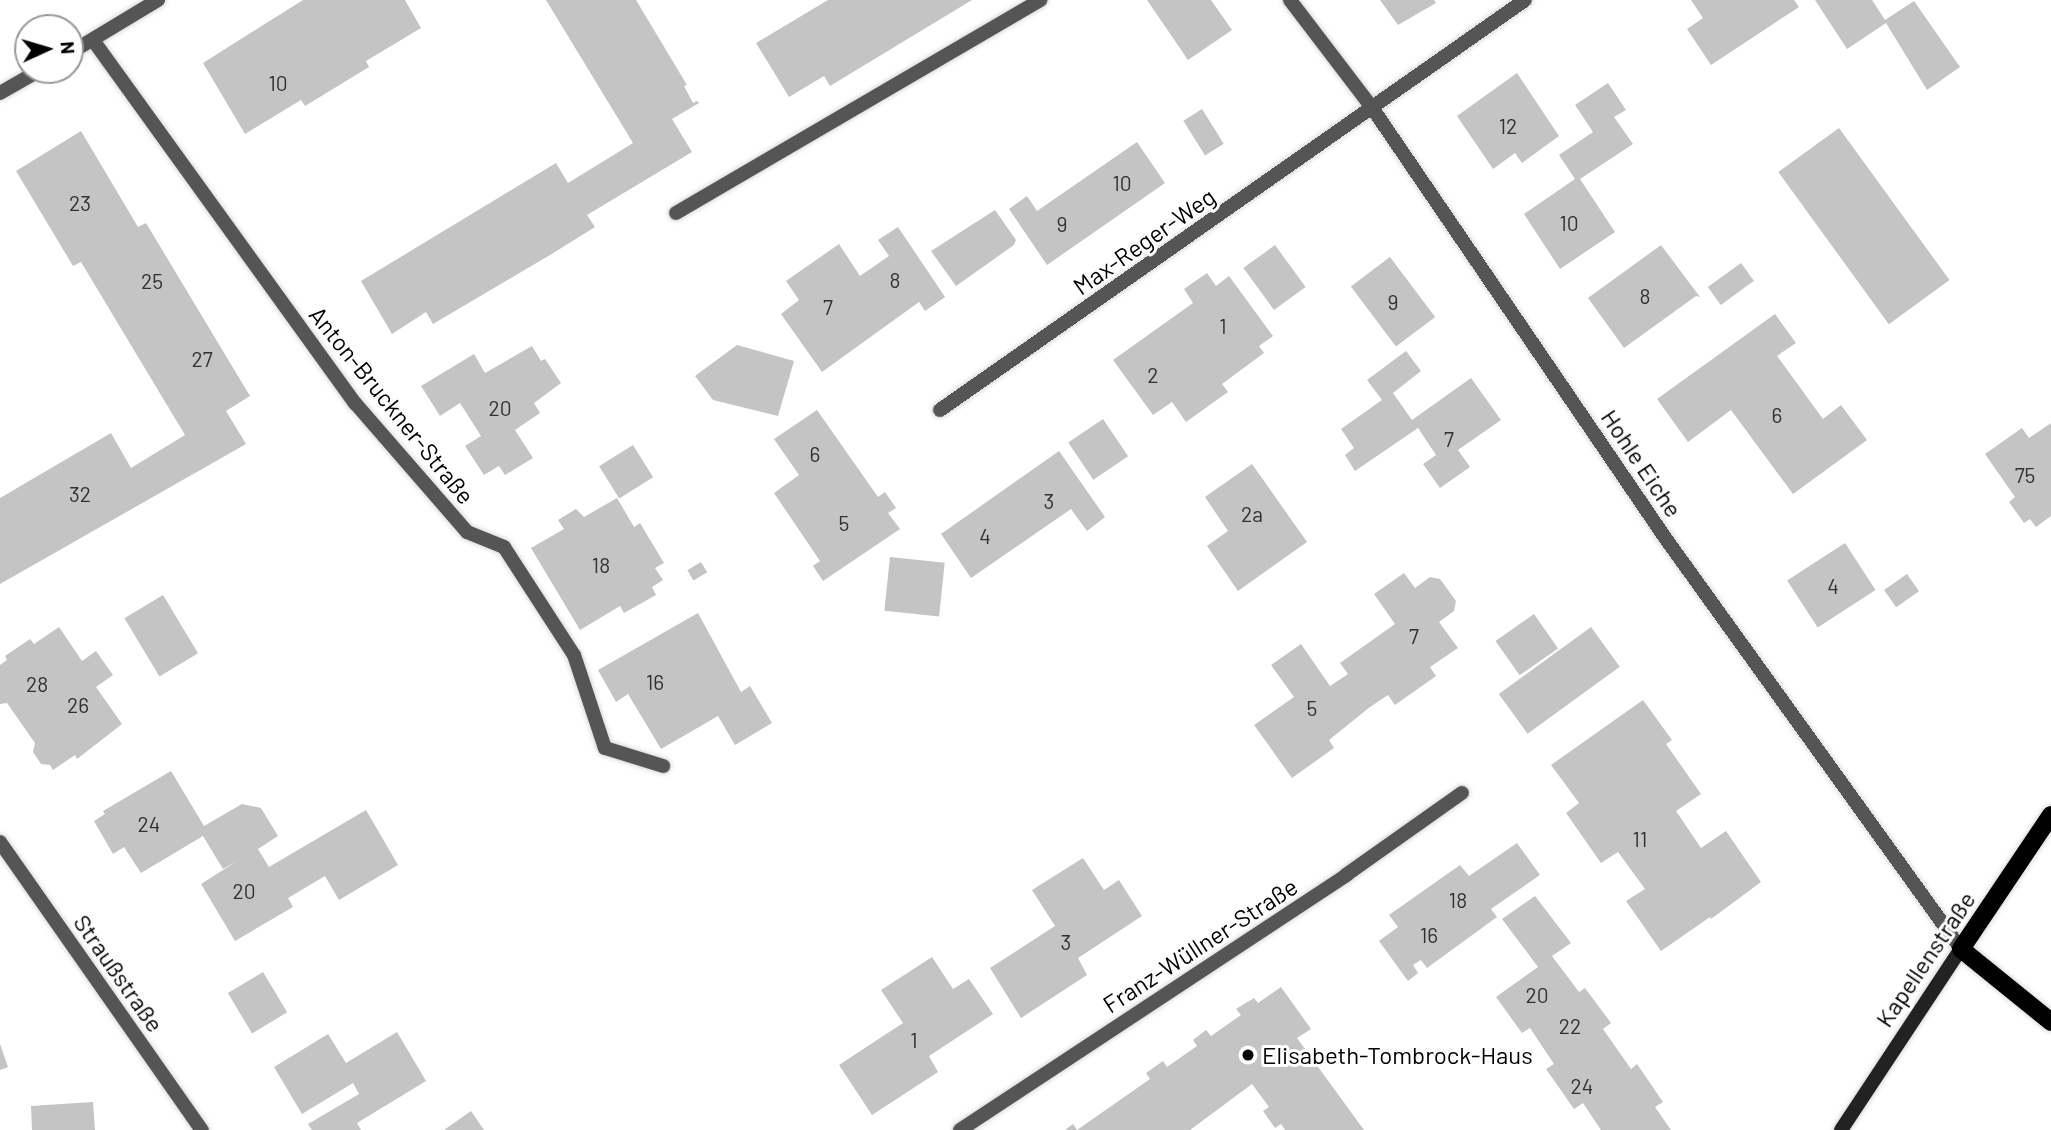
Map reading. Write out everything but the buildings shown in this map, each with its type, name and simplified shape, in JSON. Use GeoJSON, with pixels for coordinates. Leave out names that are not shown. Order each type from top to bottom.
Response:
{"type":"FeatureCollection","features":[{"type":"Feature","properties":{"kind":"main road","name":"Kapellenstraße"},"geometry":{"type":"LineString","coordinates":[[1841,1130],[2051,815]]}},
{"type":"Feature","properties":{"kind":"main road"},"geometry":{"type":"LineString","coordinates":[[1961,949],[2051,1022]]}},
{"type":"Feature","properties":{"kind":"street"},"geometry":{"type":"LineString","coordinates":[[84,45],[158,0]]}},
{"type":"Feature","properties":{"kind":"street"},"geometry":{"type":"LineString","coordinates":[[676,213],[1040,0]]}},
{"type":"Feature","properties":{"kind":"street","name":"Hohle Eiche"},"geometry":{"type":"LineString","coordinates":[[1290,0],[1373,109],[1666,539],[1961,949]]}},
{"type":"Feature","properties":{"kind":"street","name":"Max-Reger-Weg"},"geometry":{"type":"LineString","coordinates":[[940,410],[1525,0]]}},
{"type":"Feature","properties":{"kind":"street","name":"Anton-Bruckner-Straße"},"geometry":{"type":"LineString","coordinates":[[93,40],[355,403],[467,532],[504,547],[574,655],[605,748],[663,766]]}},
{"type":"Feature","properties":{"kind":"street","name":"Franz-Wüllner-Straße"},"geometry":{"type":"LineString","coordinates":[[960,1130],[1346,876],[1462,793]]}},
{"type":"Feature","properties":{"kind":"street","name":"Straußstraße"},"geometry":{"type":"LineString","coordinates":[[0,842],[202,1130]]}},
{"type":"Feature","properties":{"kind":"place","name":"Elisabeth-Tombrock-Haus"},"geometry":{"type":"Point","coordinates":[1248,1055]}}]}
